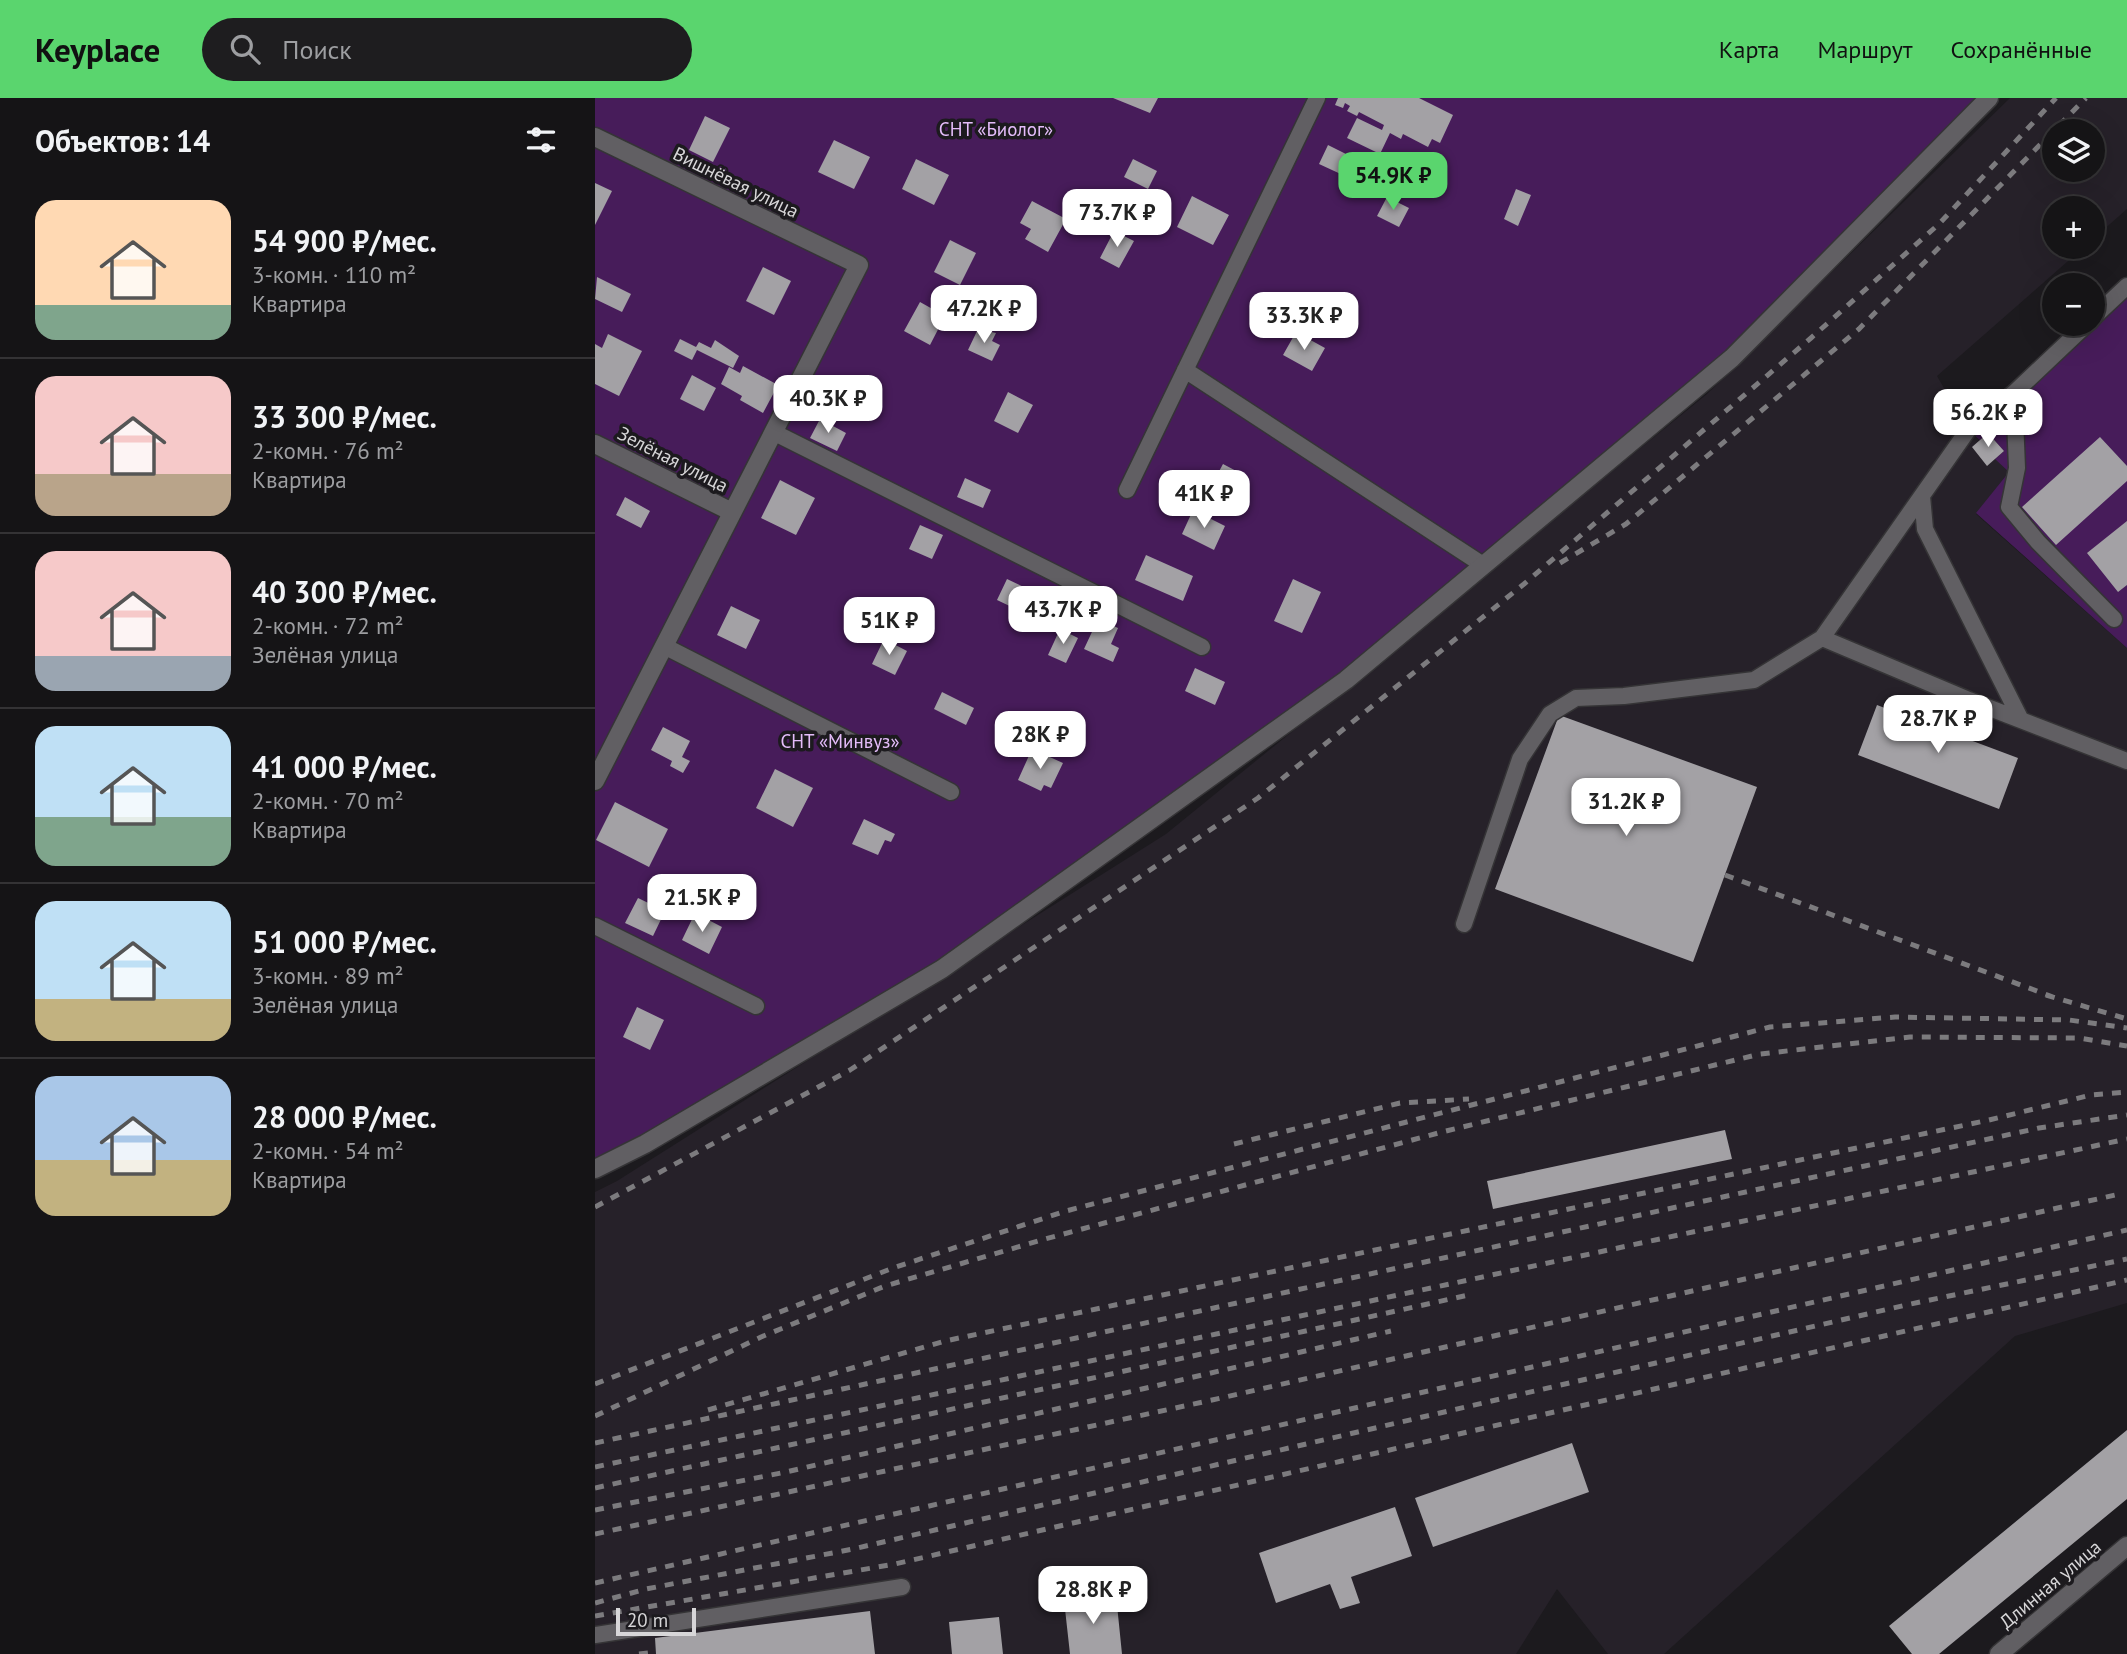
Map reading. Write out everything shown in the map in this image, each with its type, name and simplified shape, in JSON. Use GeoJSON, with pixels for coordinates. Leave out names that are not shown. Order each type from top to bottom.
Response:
{"type":"FeatureCollection","features":[{"type":"Feature","properties":{"kind":"street"},"geometry":{"type":"LineString","coordinates":[[595,1169],[645,1144],[942,969],[1346,680],[1732,358],[1989,98]]}},
{"type":"Feature","properties":{"kind":"street","name":"Вишнёвая улица"},"geometry":{"type":"LineString","coordinates":[[595,136],[859,265],[773,432]]}},
{"type":"Feature","properties":{"kind":"street"},"geometry":{"type":"LineString","coordinates":[[595,781],[601,756],[664,646],[773,432]]}},
{"type":"Feature","properties":{"kind":"street","name":"Зелёная улица"},"geometry":{"type":"LineString","coordinates":[[595,444],[732,512]]}},
{"type":"Feature","properties":{"kind":"street","name":"Длинная улица"},"geometry":{"type":"LineString","coordinates":[[2000,1654],[2127,1546]]}},
{"type":"Feature","properties":{"kind":"lane"},"geometry":{"type":"LineString","coordinates":[[1127,489],[1317,98]]}},
{"type":"Feature","properties":{"kind":"lane"},"geometry":{"type":"LineString","coordinates":[[2105,307],[2127,286]]}},
{"type":"Feature","properties":{"kind":"lane"},"geometry":{"type":"LineString","coordinates":[[1464,924],[1520,759],[1549,714],[1576,698],[1624,696],[1754,680],[1822,638],[1968,430],[2014,393],[2074,336]]}},
{"type":"Feature","properties":{"kind":"lane"},"geometry":{"type":"LineString","coordinates":[[1185,370],[1483,565]]}},
{"type":"Feature","properties":{"kind":"lane"},"geometry":{"type":"LineString","coordinates":[[2014,393],[2017,468],[2009,507],[2038,542],[2114,620]]}},
{"type":"Feature","properties":{"kind":"lane"},"geometry":{"type":"LineString","coordinates":[[773,432],[1202,647]]}},
{"type":"Feature","properties":{"kind":"lane"},"geometry":{"type":"LineString","coordinates":[[1922,496],[1926,528],[2021,720]]}},
{"type":"Feature","properties":{"kind":"lane"},"geometry":{"type":"LineString","coordinates":[[1822,638],[2127,761]]}},
{"type":"Feature","properties":{"kind":"lane"},"geometry":{"type":"LineString","coordinates":[[664,646],[951,792]]}},
{"type":"Feature","properties":{"kind":"lane"},"geometry":{"type":"LineString","coordinates":[[595,926],[756,1006]]}},
{"type":"Feature","properties":{"kind":"lane"},"geometry":{"type":"LineString","coordinates":[[595,1635],[902,1587]]}},
{"type":"Feature","properties":{"kind":"shaded area"},"geometry":{"type":"Polygon","coordinates":[[[2010,98],[2127,98],[2127,209],[2105,228],[2105,196],[2042,196],[2042,259],[2070,259],[2054,273],[2042,273],[2042,284],[1937,376],[1968,430],[1988,433],[2004,451],[2009,472],[1976,514],[2127,648],[2127,1303],[2015,1336],[1664,1654],[1608,1654],[1557,1589],[1516,1654],[595,1654],[595,1192],[617,1181],[1166,834],[1707,394],[2010,98]]]}},
{"type":"Feature","properties":{"kind":"green space"},"geometry":{"type":"Polygon","coordinates":[[[595,98],[1989,98],[1732,358],[1346,680],[942,969],[595,1169],[595,98]]]}},
{"type":"Feature","properties":{"kind":"green space"},"geometry":{"type":"Polygon","coordinates":[[[2127,286],[2127,648],[1976,513],[2009,472],[1995,459],[2004,451],[1988,433],[1980,440],[1968,430],[2072,336],[2105,336],[2105,306],[2127,286]]]}},
{"type":"Feature","properties":{"kind":"building"},"geometry":{"type":"Polygon","coordinates":[[[1113,98],[1158,98],[1150,113],[1113,98]]]}},
{"type":"Feature","properties":{"kind":"building"},"geometry":{"type":"Polygon","coordinates":[[[1338,98],[1419,98],[1453,115],[1440,143],[1432,139],[1428,147],[1403,134],[1401,139],[1390,133],[1380,154],[1347,138],[1357,118],[1382,130],[1384,125],[1359,112],[1357,116],[1347,111],[1350,106],[1345,103],[1343,108],[1335,105],[1338,98]]]}},
{"type":"Feature","properties":{"kind":"building"},"geometry":{"type":"Polygon","coordinates":[[[705,116],[730,128],[713,162],[689,150],[705,116]]]}},
{"type":"Feature","properties":{"kind":"building"},"geometry":{"type":"Polygon","coordinates":[[[834,140],[870,157],[854,189],[818,172],[834,140]]]}},
{"type":"Feature","properties":{"kind":"building"},"geometry":{"type":"Polygon","coordinates":[[[1328,145],[1354,158],[1345,176],[1319,164],[1328,145]]]}},
{"type":"Feature","properties":{"kind":"building"},"geometry":{"type":"Polygon","coordinates":[[[916,159],[949,175],[934,205],[902,189],[916,159]]]}},
{"type":"Feature","properties":{"kind":"building"},"geometry":{"type":"Polygon","coordinates":[[[1133,159],[1157,171],[1148,189],[1124,177],[1133,159]]]}},
{"type":"Feature","properties":{"kind":"building"},"geometry":{"type":"Polygon","coordinates":[[[595,183],[612,191],[595,225],[595,183]]]}},
{"type":"Feature","properties":{"kind":"building"},"geometry":{"type":"Polygon","coordinates":[[[1516,189],[1531,195],[1518,226],[1504,219],[1516,189]]]}},
{"type":"Feature","properties":{"kind":"building"},"geometry":{"type":"Polygon","coordinates":[[[1192,196],[1229,215],[1213,245],[1177,227],[1192,196]]]}},
{"type":"Feature","properties":{"kind":"building"},"geometry":{"type":"Polygon","coordinates":[[[1387,197],[1409,208],[1399,227],[1377,216],[1387,197]]]}},
{"type":"Feature","properties":{"kind":"building"},"geometry":{"type":"Polygon","coordinates":[[[1032,201],[1066,219],[1048,252],[1025,239],[1031,229],[1020,223],[1032,201]]]}},
{"type":"Feature","properties":{"kind":"building"},"geometry":{"type":"Polygon","coordinates":[[[1114,231],[1134,241],[1119,268],[1100,258],[1114,231]]]}},
{"type":"Feature","properties":{"kind":"building"},"geometry":{"type":"Polygon","coordinates":[[[950,240],[976,253],[960,285],[934,272],[950,240]]]}},
{"type":"Feature","properties":{"kind":"building"},"geometry":{"type":"Polygon","coordinates":[[[763,267],[791,281],[774,315],[746,301],[763,267]]]}},
{"type":"Feature","properties":{"kind":"building"},"geometry":{"type":"Polygon","coordinates":[[[597,277],[631,294],[622,312],[595,299],[597,277]]]}},
{"type":"Feature","properties":{"kind":"building"},"geometry":{"type":"Polygon","coordinates":[[[920,302],[945,316],[930,345],[904,331],[920,302]]]}},
{"type":"Feature","properties":{"kind":"building"},"geometry":{"type":"Polygon","coordinates":[[[978,329],[996,333],[992,341],[1000,345],[992,361],[968,350],[978,329]]]}},
{"type":"Feature","properties":{"kind":"building"},"geometry":{"type":"Polygon","coordinates":[[[1296,332],[1325,348],[1312,371],[1283,355],[1296,332]]]}},
{"type":"Feature","properties":{"kind":"building"},"geometry":{"type":"Polygon","coordinates":[[[608,334],[642,351],[619,396],[595,384],[595,344],[602,348],[608,334]]]}},
{"type":"Feature","properties":{"kind":"building"},"geometry":{"type":"Polygon","coordinates":[[[680,339],[696,347],[699,342],[711,348],[715,340],[739,356],[733,368],[697,350],[692,360],[674,351],[680,339]]]}},
{"type":"Feature","properties":{"kind":"building"},"geometry":{"type":"Polygon","coordinates":[[[743,366],[778,385],[763,413],[740,400],[742,396],[721,384],[729,367],[740,373],[743,366]]]}},
{"type":"Feature","properties":{"kind":"building"},"geometry":{"type":"Polygon","coordinates":[[[692,375],[716,388],[704,411],[680,399],[692,375]]]}},
{"type":"Feature","properties":{"kind":"building"},"geometry":{"type":"Polygon","coordinates":[[[1008,392],[1033,405],[1018,433],[994,421],[1008,392]]]}},
{"type":"Feature","properties":{"kind":"building"},"geometry":{"type":"Polygon","coordinates":[[[820,419],[846,433],[837,451],[810,438],[820,419]]]}},
{"type":"Feature","properties":{"kind":"building"},"geometry":{"type":"Polygon","coordinates":[[[1988,433],[2004,451],[1987,466],[1972,447],[1988,433]]]}},
{"type":"Feature","properties":{"kind":"building"},"geometry":{"type":"Polygon","coordinates":[[[2100,437],[2127,466],[2127,481],[2056,545],[2022,507],[2100,437]]]}},
{"type":"Feature","properties":{"kind":"building"},"geometry":{"type":"Polygon","coordinates":[[[1223,464],[1242,474],[1230,499],[1216,492],[1221,480],[1216,477],[1223,464]]]}},
{"type":"Feature","properties":{"kind":"building"},"geometry":{"type":"Polygon","coordinates":[[[965,478],[991,490],[983,508],[957,497],[965,478]]]}},
{"type":"Feature","properties":{"kind":"building"},"geometry":{"type":"Polygon","coordinates":[[[780,480],[815,498],[796,535],[761,518],[780,480]]]}},
{"type":"Feature","properties":{"kind":"building"},"geometry":{"type":"Polygon","coordinates":[[[625,497],[650,511],[641,528],[616,515],[625,497]]]}},
{"type":"Feature","properties":{"kind":"building"},"geometry":{"type":"Polygon","coordinates":[[[1193,510],[1225,526],[1214,550],[1182,534],[1193,510]]]}},
{"type":"Feature","properties":{"kind":"building"},"geometry":{"type":"Polygon","coordinates":[[[2127,521],[2127,585],[2118,592],[2087,553],[2127,521]]]}},
{"type":"Feature","properties":{"kind":"building"},"geometry":{"type":"Polygon","coordinates":[[[920,525],[943,535],[932,559],[909,549],[920,525]]]}},
{"type":"Feature","properties":{"kind":"building"},"geometry":{"type":"Polygon","coordinates":[[[1146,555],[1193,576],[1183,601],[1135,580],[1146,555]]]}},
{"type":"Feature","properties":{"kind":"building"},"geometry":{"type":"Polygon","coordinates":[[[1007,579],[1032,591],[1022,612],[997,600],[1007,579]]]}},
{"type":"Feature","properties":{"kind":"building"},"geometry":{"type":"Polygon","coordinates":[[[1293,579],[1321,592],[1302,633],[1274,621],[1293,579]]]}},
{"type":"Feature","properties":{"kind":"building"},"geometry":{"type":"Polygon","coordinates":[[[731,606],[760,620],[746,649],[717,635],[731,606]]]}},
{"type":"Feature","properties":{"kind":"building"},"geometry":{"type":"Polygon","coordinates":[[[1098,619],[1118,628],[1111,644],[1119,648],[1113,662],[1084,649],[1098,619]]]}},
{"type":"Feature","properties":{"kind":"building"},"geometry":{"type":"Polygon","coordinates":[[[1060,629],[1078,638],[1066,663],[1048,655],[1060,629]]]}},
{"type":"Feature","properties":{"kind":"building"},"geometry":{"type":"Polygon","coordinates":[[[884,639],[907,651],[895,675],[872,664],[884,639]]]}},
{"type":"Feature","properties":{"kind":"building"},"geometry":{"type":"Polygon","coordinates":[[[1195,668],[1225,682],[1215,705],[1185,691],[1195,668]]]}},
{"type":"Feature","properties":{"kind":"building"},"geometry":{"type":"Polygon","coordinates":[[[942,692],[974,708],[966,725],[934,709],[942,692]]]}},
{"type":"Feature","properties":{"kind":"building"},"geometry":{"type":"Polygon","coordinates":[[[1877,705],[1908,717],[1912,707],[1942,718],[1938,728],[2018,758],[1999,809],[1858,755],[1877,705]]]}},
{"type":"Feature","properties":{"kind":"building"},"geometry":{"type":"Polygon","coordinates":[[[1559,715],[1757,787],[1693,962],[1495,889],[1559,715]]]}},
{"type":"Feature","properties":{"kind":"building"},"geometry":{"type":"Polygon","coordinates":[[[663,727],[690,741],[682,757],[690,761],[683,773],[670,766],[672,761],[651,750],[663,727]]]}},
{"type":"Feature","properties":{"kind":"building"},"geometry":{"type":"Polygon","coordinates":[[[1032,749],[1063,763],[1051,788],[1044,785],[1041,791],[1018,780],[1032,749]]]}},
{"type":"Feature","properties":{"kind":"building"},"geometry":{"type":"Polygon","coordinates":[[[775,769],[813,788],[793,827],[756,808],[775,769]]]}},
{"type":"Feature","properties":{"kind":"building"},"geometry":{"type":"Polygon","coordinates":[[[615,802],[668,829],[649,867],[596,840],[615,802]]]}},
{"type":"Feature","properties":{"kind":"building"},"geometry":{"type":"Polygon","coordinates":[[[864,819],[895,834],[891,842],[885,840],[878,855],[852,844],[864,819]]]}},
{"type":"Feature","properties":{"kind":"building"},"geometry":{"type":"Polygon","coordinates":[[[638,898],[665,911],[653,936],[625,923],[638,898]]]}},
{"type":"Feature","properties":{"kind":"building"},"geometry":{"type":"Polygon","coordinates":[[[695,913],[722,927],[709,954],[682,940],[695,913]]]}},
{"type":"Feature","properties":{"kind":"building"},"geometry":{"type":"Polygon","coordinates":[[[637,1007],[664,1020],[650,1050],[623,1037],[637,1007]]]}},
{"type":"Feature","properties":{"kind":"building"},"geometry":{"type":"Polygon","coordinates":[[[1725,1130],[1732,1159],[1493,1209],[1487,1181],[1725,1130]]]}},
{"type":"Feature","properties":{"kind":"building"},"geometry":{"type":"Polygon","coordinates":[[[2127,1430],[2127,1499],[1939,1654],[1912,1654],[1889,1626],[2127,1430]]]}},
{"type":"Feature","properties":{"kind":"building"},"geometry":{"type":"Polygon","coordinates":[[[1572,1443],[1589,1492],[1433,1547],[1415,1498],[1572,1443]]]}},
{"type":"Feature","properties":{"kind":"building"},"geometry":{"type":"Polygon","coordinates":[[[1395,1507],[1412,1556],[1351,1577],[1360,1603],[1340,1609],[1330,1584],[1276,1603],[1259,1553],[1395,1507]]]}},
{"type":"Feature","properties":{"kind":"building"},"geometry":{"type":"Polygon","coordinates":[[[1116,1595],[1122,1654],[1070,1654],[1064,1600],[1116,1595]]]}},
{"type":"Feature","properties":{"kind":"building"},"geometry":{"type":"Polygon","coordinates":[[[870,1611],[875,1654],[656,1654],[655,1638],[870,1611]]]}},
{"type":"Feature","properties":{"kind":"building"},"geometry":{"type":"Polygon","coordinates":[[[999,1617],[1003,1654],[952,1654],[949,1622],[999,1617]]]}},
{"type":"Feature","properties":{"kind":"railway"},"geometry":{"type":"LineString","coordinates":[[595,1207],[850,1070],[1258,798],[1524,584],[1811,338],[1939,224],[2056,98]]}},
{"type":"Feature","properties":{"kind":"railway"},"geometry":{"type":"LineString","coordinates":[[1560,563],[1626,524],[1859,329],[2086,98]]}},
{"type":"Feature","properties":{"kind":"railway"},"geometry":{"type":"LineString","coordinates":[[1725,875],[2053,997]]}},
{"type":"Feature","properties":{"kind":"railway"},"geometry":{"type":"LineString","coordinates":[[2046,995],[2127,1019]]}},
{"type":"Feature","properties":{"kind":"railway"},"geometry":{"type":"LineString","coordinates":[[595,1384],[893,1268],[1066,1211],[1770,1027],[1895,1017],[2069,1020],[2127,1028]]}},
{"type":"Feature","properties":{"kind":"railway"},"geometry":{"type":"LineString","coordinates":[[595,1416],[761,1337],[885,1286],[1045,1239],[1442,1132],[1760,1054],[1910,1037],[2079,1038],[2127,1046]]}},
{"type":"Feature","properties":{"kind":"railway"},"geometry":{"type":"LineString","coordinates":[[708,1410],[945,1341],[1989,1120],[2091,1095],[2127,1092]]}},
{"type":"Feature","properties":{"kind":"railway"},"geometry":{"type":"LineString","coordinates":[[1234,1144],[1400,1103],[1469,1099]]}},
{"type":"Feature","properties":{"kind":"railway"},"geometry":{"type":"LineString","coordinates":[[595,1443],[2039,1128],[2127,1115]]}},
{"type":"Feature","properties":{"kind":"railway"},"geometry":{"type":"LineString","coordinates":[[595,1467],[2127,1139]]}},
{"type":"Feature","properties":{"kind":"railway"},"geometry":{"type":"LineString","coordinates":[[595,1534],[1212,1400],[2115,1195]]}},
{"type":"Feature","properties":{"kind":"railway"},"geometry":{"type":"LineString","coordinates":[[595,1583],[2127,1230]]}},
{"type":"Feature","properties":{"kind":"railway"},"geometry":{"type":"LineString","coordinates":[[595,1603],[646,1589],[853,1549],[1906,1305],[2127,1259]]}},
{"type":"Feature","properties":{"kind":"railway"},"geometry":{"type":"LineString","coordinates":[[595,1616],[895,1564],[2127,1280]]}},
{"type":"Feature","properties":{"kind":"railway"},"geometry":{"type":"LineString","coordinates":[[595,1488],[1473,1294]]}},
{"type":"Feature","properties":{"kind":"railway"},"geometry":{"type":"LineString","coordinates":[[595,1510],[786,1472],[1391,1331]]}},
{"type":"Feature","properties":{"kind":"railway"},"geometry":{"type":"LineString","coordinates":[[639,1654],[656,1652]]}},
{"type":"Feature","properties":{"kind":"park label","name":"СНТ «Биолог»"},"geometry":{"type":"Point","coordinates":[996,129]}},
{"type":"Feature","properties":{"kind":"park label","name":"СНТ «Минвуз»"},"geometry":{"type":"Point","coordinates":[840,741]}}]}
